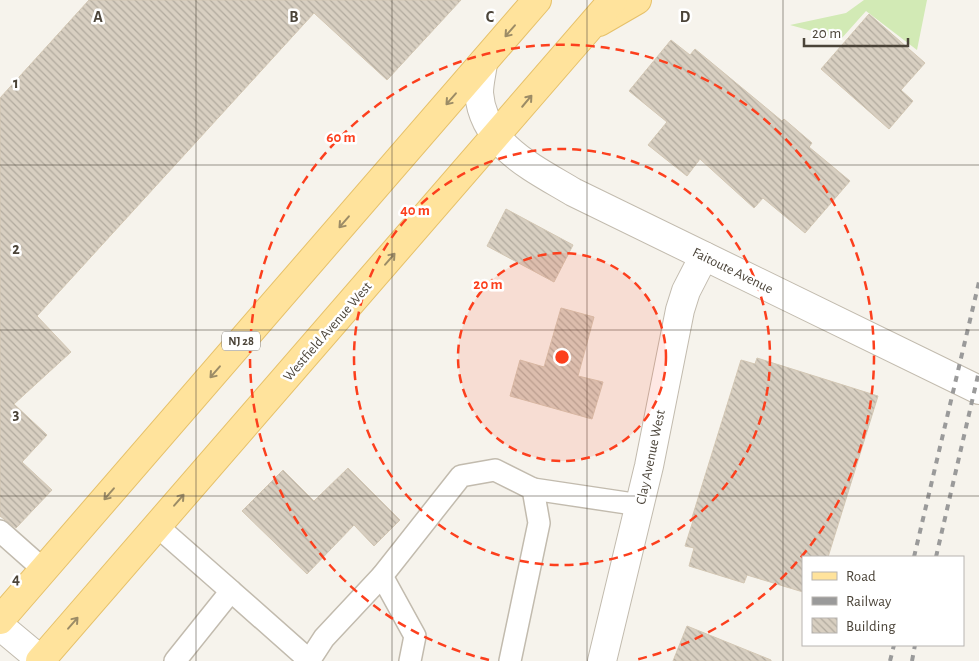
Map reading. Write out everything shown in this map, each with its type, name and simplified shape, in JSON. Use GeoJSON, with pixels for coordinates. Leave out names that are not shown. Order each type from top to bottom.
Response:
{"type":"FeatureCollection","features":[{"type":"Feature","properties":{"kind":"main road","name":"NJ 28"},"geometry":{"type":"LineString","coordinates":[[0,620],[537,0]]}},
{"type":"Feature","properties":{"kind":"main road","name":"Westfield Avenue West"},"geometry":{"type":"LineString","coordinates":[[41,661],[613,0]]}},
{"type":"Feature","properties":{"kind":"main road"},"geometry":{"type":"LineString","coordinates":[[589,28],[637,0]]}},
{"type":"Feature","properties":{"kind":"street"},"geometry":{"type":"LineString","coordinates":[[483,63],[479,93],[488,128],[495,138]]}},
{"type":"Feature","properties":{"kind":"street","name":"Faitoute Avenue"},"geometry":{"type":"LineString","coordinates":[[495,138],[531,166],[572,192],[979,390]]}},
{"type":"Feature","properties":{"kind":"street","name":"Clay Avenue West"},"geometry":{"type":"LineString","coordinates":[[602,661],[640,505],[680,310],[686,291],[704,256]]}},
{"type":"Feature","properties":{"kind":"street"},"geometry":{"type":"LineString","coordinates":[[0,626],[41,661]]}},
{"type":"Feature","properties":{"kind":"lane"},"geometry":{"type":"LineString","coordinates":[[157,526],[309,661],[324,638],[382,576],[461,476],[495,470],[534,489],[640,505]]}},
{"type":"Feature","properties":{"kind":"lane"},"geometry":{"type":"LineString","coordinates":[[510,661],[539,523],[534,489]]}},
{"type":"Feature","properties":{"kind":"lane"},"geometry":{"type":"LineString","coordinates":[[0,531],[44,570]]}},
{"type":"Feature","properties":{"kind":"lane"},"geometry":{"type":"LineString","coordinates":[[382,576],[415,636],[410,661]]}},
{"type":"Feature","properties":{"kind":"lane"},"geometry":{"type":"LineString","coordinates":[[175,661],[231,591]]}},
{"type":"Feature","properties":{"kind":"green space"},"geometry":{"type":"Polygon","coordinates":[[[864,0],[927,0],[917,50],[866,11],[841,39],[790,25],[846,13],[864,0]]]}},
{"type":"Feature","properties":{"kind":"building"},"geometry":{"type":"Polygon","coordinates":[[[89,0],[461,0],[387,80],[314,13],[37,316],[71,352],[14,404],[47,435],[22,462],[52,490],[16,528],[0,516],[0,98],[89,0]]]}},
{"type":"Feature","properties":{"kind":"building"},"geometry":{"type":"Polygon","coordinates":[[[869,14],[925,63],[901,90],[913,101],[889,129],[821,69],[869,14]]]}},
{"type":"Feature","properties":{"kind":"building"},"geometry":{"type":"Polygon","coordinates":[[[671,40],[690,55],[695,49],[782,121],[784,119],[812,143],[809,147],[850,181],[805,233],[763,198],[754,208],[700,159],[687,176],[648,145],[667,122],[629,91],[671,40]]]}},
{"type":"Feature","properties":{"kind":"building"},"geometry":{"type":"Polygon","coordinates":[[[506,209],[573,245],[554,282],[487,246],[506,209]]]}},
{"type":"Feature","properties":{"kind":"building"},"geometry":{"type":"Polygon","coordinates":[[[561,308],[594,317],[578,376],[603,382],[592,419],[510,396],[520,360],[544,367],[561,308]]]}},
{"type":"Feature","properties":{"kind":"building"},"geometry":{"type":"Polygon","coordinates":[[[757,358],[878,396],[828,556],[802,556],[802,592],[747,575],[744,583],[689,566],[694,548],[685,546],[693,521],[691,521],[741,360],[755,364],[757,358]]]}},
{"type":"Feature","properties":{"kind":"building"},"geometry":{"type":"Polygon","coordinates":[[[348,468],[400,520],[374,546],[354,525],[307,574],[242,511],[283,470],[314,501],[348,468]]]}},
{"type":"Feature","properties":{"kind":"building"},"geometry":{"type":"Polygon","coordinates":[[[687,626],[771,660],[771,661],[673,661],[687,626]]]}},
{"type":"Feature","properties":{"kind":"railway"},"geometry":{"type":"LineString","coordinates":[[914,556],[979,282]]}},
{"type":"Feature","properties":{"kind":"railway"},"geometry":{"type":"LineString","coordinates":[[936,556],[979,371]]}},
{"type":"Feature","properties":{"kind":"railway"},"geometry":{"type":"LineString","coordinates":[[890,661],[894,646]]}},
{"type":"Feature","properties":{"kind":"railway"},"geometry":{"type":"LineString","coordinates":[[912,661],[915,646]]}}]}
